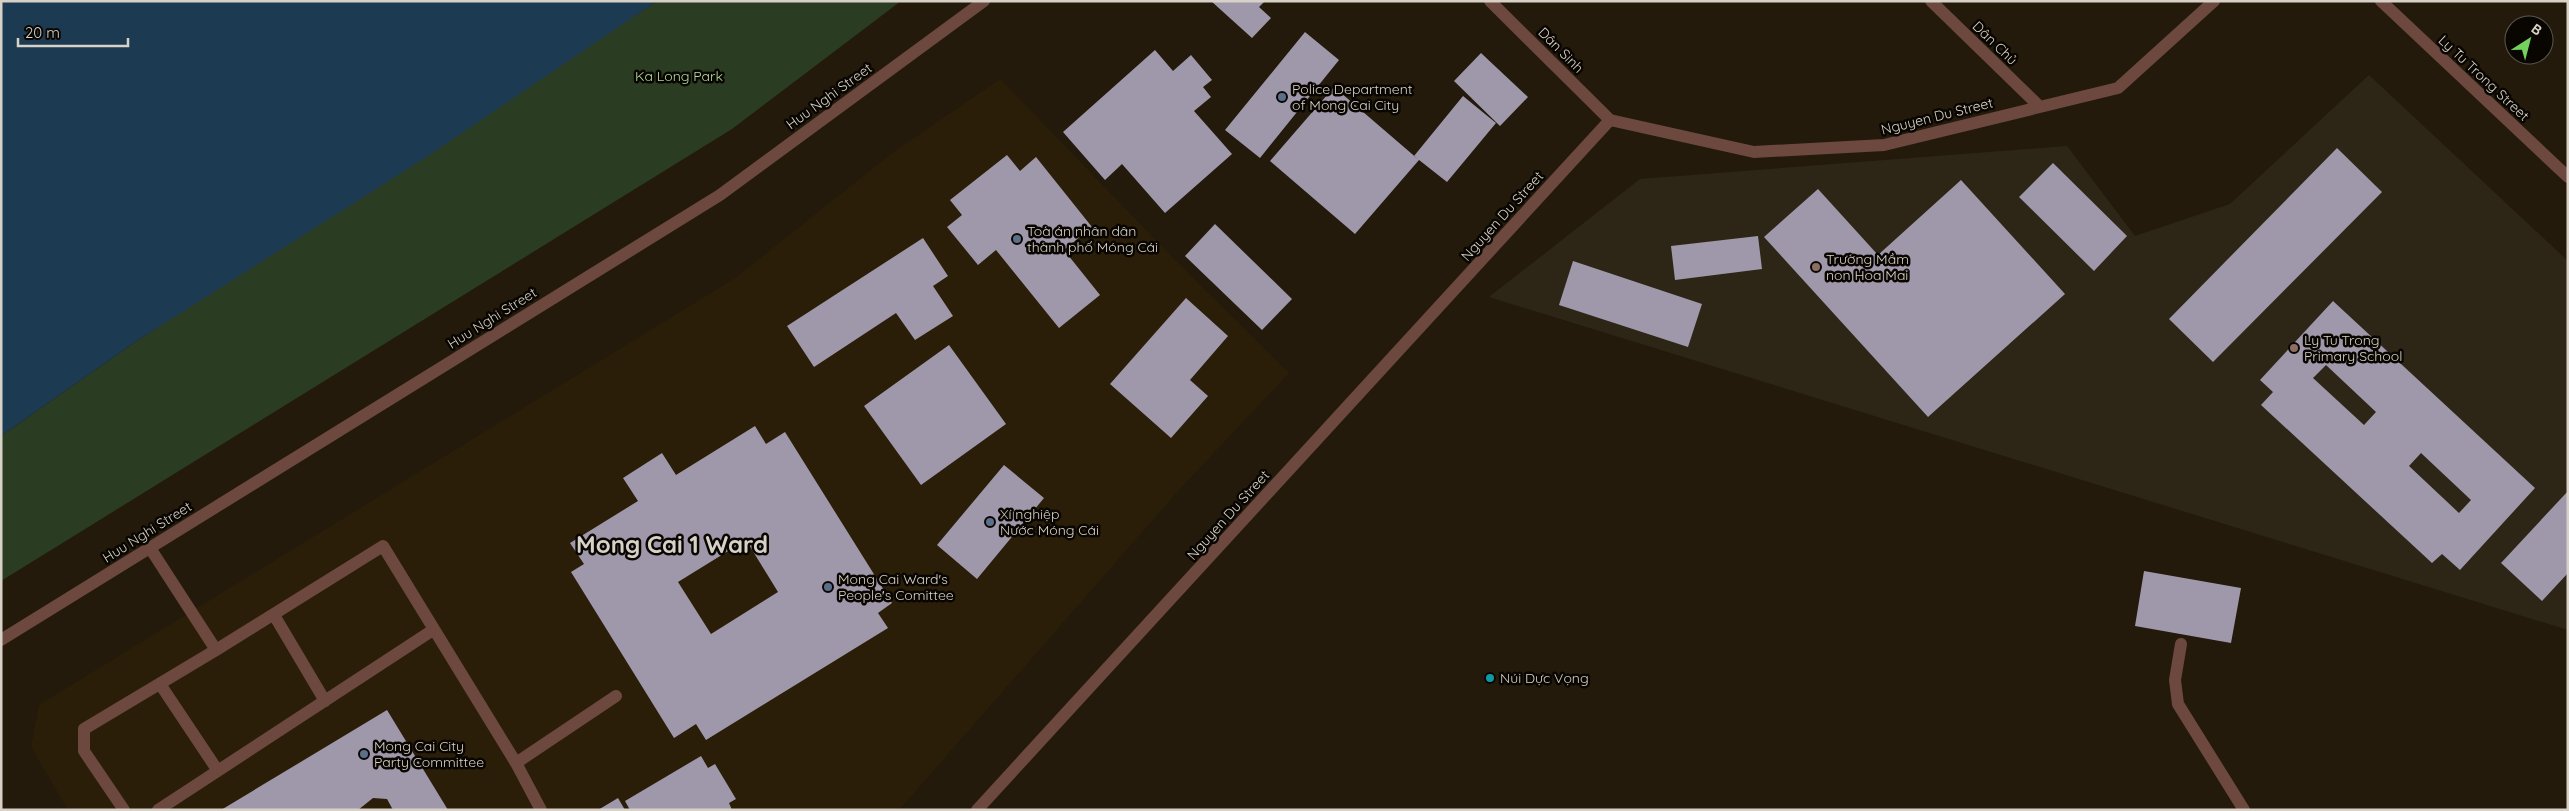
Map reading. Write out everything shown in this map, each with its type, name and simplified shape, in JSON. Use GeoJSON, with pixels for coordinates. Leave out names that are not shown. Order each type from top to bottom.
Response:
{"type":"FeatureCollection","features":[{"type":"Feature","properties":{"kind":"street","name":"Huu Nghi Street"},"geometry":{"type":"LineString","coordinates":[[1,640],[720,195],[984,1]]}},
{"type":"Feature","properties":{"kind":"street","name":"Dân Sinh"},"geometry":{"type":"LineString","coordinates":[[1490,1],[1610,120]]}},
{"type":"Feature","properties":{"kind":"street","name":"Dân Chủ"},"geometry":{"type":"LineString","coordinates":[[1931,1],[2039,106]]}},
{"type":"Feature","properties":{"kind":"street","name":"Nguyen Du Street"},"geometry":{"type":"LineString","coordinates":[[977,810],[1610,120],[1754,152],[1884,146],[2039,106],[2118,88],[2214,1]]}},
{"type":"Feature","properties":{"kind":"street","name":"Ly Tu Trong Street"},"geometry":{"type":"LineString","coordinates":[[2381,1],[2568,177]]}},
{"type":"Feature","properties":{"kind":"street"},"geometry":{"type":"LineString","coordinates":[[124,810],[84,751],[84,729],[274,615],[383,546],[516,763],[541,810]]}},
{"type":"Feature","properties":{"kind":"street"},"geometry":{"type":"LineString","coordinates":[[150,548],[216,650]]}},
{"type":"Feature","properties":{"kind":"street"},"geometry":{"type":"LineString","coordinates":[[274,615],[325,701]]}},
{"type":"Feature","properties":{"kind":"street"},"geometry":{"type":"LineString","coordinates":[[158,810],[434,630]]}},
{"type":"Feature","properties":{"kind":"street"},"geometry":{"type":"LineString","coordinates":[[2181,644],[2175,680],[2178,704],[2244,810]]}},
{"type":"Feature","properties":{"kind":"street"},"geometry":{"type":"LineString","coordinates":[[160,684],[218,771]]}},
{"type":"Feature","properties":{"kind":"street"},"geometry":{"type":"LineString","coordinates":[[516,763],[616,696]]}},
{"type":"Feature","properties":{"kind":"shaded area","name":"Ly Tu Trong Primary School"},"geometry":{"type":"Polygon","coordinates":[[[2369,75],[2568,261],[2568,630],[1489,297],[1640,179],[2067,146],[2135,236],[2230,204],[2369,75]]]}},
{"type":"Feature","properties":{"kind":"shaded area"},"geometry":{"type":"Polygon","coordinates":[[[1000,79],[1177,262],[1289,373],[1178,491],[899,810],[68,810],[31,747],[39,705],[734,279],[891,154],[1000,79]]]}},
{"type":"Feature","properties":{"kind":"green space","name":"Ka Long Park"},"geometry":{"type":"Polygon","coordinates":[[[657,1],[901,1],[732,129],[1,581],[1,436],[135,342],[657,1]]]}},
{"type":"Feature","properties":{"kind":"water"},"geometry":{"type":"Polygon","coordinates":[[[1,1],[657,1],[425,158],[135,342],[1,436],[1,1]]]}},
{"type":"Feature","properties":{"kind":"building"},"geometry":{"type":"Polygon","coordinates":[[[1211,1],[1265,1],[1259,7],[1271,18],[1252,38],[1211,1]]]}},
{"type":"Feature","properties":{"kind":"building"},"geometry":{"type":"Polygon","coordinates":[[[1305,32],[1339,60],[1260,158],[1225,130],[1305,32]]]}},
{"type":"Feature","properties":{"kind":"building"},"geometry":{"type":"Polygon","coordinates":[[[1155,50],[1173,71],[1191,55],[1212,80],[1203,87],[1211,97],[1194,111],[1232,154],[1165,213],[1122,164],[1105,180],[1063,132],[1155,50]]]}},
{"type":"Feature","properties":{"kind":"building"},"geometry":{"type":"Polygon","coordinates":[[[1481,53],[1528,97],[1500,126],[1454,81],[1481,53]]]}},
{"type":"Feature","properties":{"kind":"building"},"geometry":{"type":"Polygon","coordinates":[[[1334,87],[1419,160],[1355,234],[1270,161],[1334,87]]]}},
{"type":"Feature","properties":{"kind":"building"},"geometry":{"type":"Polygon","coordinates":[[[1463,96],[1496,123],[1447,182],[1414,156],[1463,96]]]}},
{"type":"Feature","properties":{"kind":"building"},"geometry":{"type":"Polygon","coordinates":[[[2337,148],[2382,192],[2213,362],[2169,319],[2337,148]]]}},
{"type":"Feature","properties":{"kind":"building","name":"Toà án nhân dân thành phố Móng Cái"},"geometry":{"type":"Polygon","coordinates":[[[1007,155],[1020,171],[1036,157],[1092,227],[1064,250],[1100,295],[1059,328],[996,250],[978,265],[947,227],[962,215],[950,200],[1007,155]]]}},
{"type":"Feature","properties":{"kind":"building"},"geometry":{"type":"Polygon","coordinates":[[[2053,163],[2127,236],[2094,271],[2019,197],[2053,163]]]}},
{"type":"Feature","properties":{"kind":"building"},"geometry":{"type":"Polygon","coordinates":[[[1961,180],[2065,294],[1928,417],[1764,237],[1818,189],[1878,255],[1961,180]]]}},
{"type":"Feature","properties":{"kind":"building"},"geometry":{"type":"Polygon","coordinates":[[[1215,224],[1292,299],[1262,330],[1185,256],[1215,224]]]}},
{"type":"Feature","properties":{"kind":"building"},"geometry":{"type":"Polygon","coordinates":[[[1758,236],[1762,269],[1675,280],[1671,246],[1758,236]]]}},
{"type":"Feature","properties":{"kind":"building"},"geometry":{"type":"Polygon","coordinates":[[[923,238],[948,276],[933,286],[953,316],[915,340],[896,313],[814,367],[787,326],[923,238]]]}},
{"type":"Feature","properties":{"kind":"building"},"geometry":{"type":"Polygon","coordinates":[[[1573,261],[1702,304],[1688,347],[1559,305],[1573,261]]]}},
{"type":"Feature","properties":{"kind":"building"},"geometry":{"type":"Polygon","coordinates":[[[1186,298],[1228,336],[1190,380],[1208,396],[1171,438],[1110,384],[1186,298]]]}},
{"type":"Feature","properties":{"kind":"building"},"geometry":{"type":"Polygon","coordinates":[[[2333,301],[2535,488],[2460,570],[2442,554],[2432,563],[2261,405],[2273,392],[2260,380],[2333,301]],[[2326,365],[2313,378],[2364,425],[2376,412],[2326,365]],[[2421,453],[2409,466],[2459,513],[2471,500],[2421,453]]]}},
{"type":"Feature","properties":{"kind":"building"},"geometry":{"type":"Polygon","coordinates":[[[949,345],[1006,424],[921,485],[864,406],[949,345]]]}},
{"type":"Feature","properties":{"kind":"building","name":"Mong Cai Ward's People's Comittee"},"geometry":{"type":"Polygon","coordinates":[[[755,426],[766,444],[785,432],[892,603],[878,613],[888,628],[706,740],[696,724],[674,738],[571,572],[584,564],[570,543],[638,501],[623,478],[662,453],[676,475],[755,426]],[[746,540],[678,582],[711,634],[778,592],[746,540]]]}},
{"type":"Feature","properties":{"kind":"building","name":"Xí nghiệp Nước Móng Cái"},"geometry":{"type":"Polygon","coordinates":[[[1004,465],[1044,498],[977,579],[937,545],[1004,465]]]}},
{"type":"Feature","properties":{"kind":"building"},"geometry":{"type":"Polygon","coordinates":[[[2568,491],[2568,573],[2542,601],[2501,563],[2568,491]]]}},
{"type":"Feature","properties":{"kind":"building"},"geometry":{"type":"Polygon","coordinates":[[[2144,571],[2241,588],[2231,643],[2135,626],[2144,571]]]}},
{"type":"Feature","properties":{"kind":"building","name":"Mong Cai City Party Committee"},"geometry":{"type":"Polygon","coordinates":[[[387,710],[448,810],[393,810],[387,799],[373,798],[358,810],[221,810],[387,710]]]}},
{"type":"Feature","properties":{"kind":"building"},"geometry":{"type":"Polygon","coordinates":[[[701,756],[708,768],[715,764],[736,799],[729,803],[732,810],[630,810],[625,801],[701,756]]]}},
{"type":"Feature","properties":{"kind":"building"},"geometry":{"type":"Polygon","coordinates":[[[618,798],[625,810],[598,810],[618,798]]]}},
{"type":"Feature","properties":{"kind":"place","name":"Police Department of Mong Cai City"},"geometry":{"type":"Point","coordinates":[1282,97]}},
{"type":"Feature","properties":{"kind":"place","name":"Toà án nhân dân thành phố Móng Cái"},"geometry":{"type":"Point","coordinates":[1017,239]}},
{"type":"Feature","properties":{"kind":"place","name":"Trường Mầm non Hoa Mai"},"geometry":{"type":"Point","coordinates":[1816,267]}},
{"type":"Feature","properties":{"kind":"place","name":"Ly Tu Trong Primary School"},"geometry":{"type":"Point","coordinates":[2294,348]}},
{"type":"Feature","properties":{"kind":"place","name":"Xí nghiệp Nước Móng Cái"},"geometry":{"type":"Point","coordinates":[990,522]}},
{"type":"Feature","properties":{"kind":"place","name":"Mong Cai Ward's People's Comittee"},"geometry":{"type":"Point","coordinates":[828,587]}},
{"type":"Feature","properties":{"kind":"place","name":"Núi Dực Vọng"},"geometry":{"type":"Point","coordinates":[1490,678]}},
{"type":"Feature","properties":{"kind":"place","name":"Mong Cai City Party Committee"},"geometry":{"type":"Point","coordinates":[364,754]}},
{"type":"Feature","properties":{"kind":"district","name":"Mong Cai 1 Ward"},"geometry":{"type":"Point","coordinates":[672,544]}}]}
